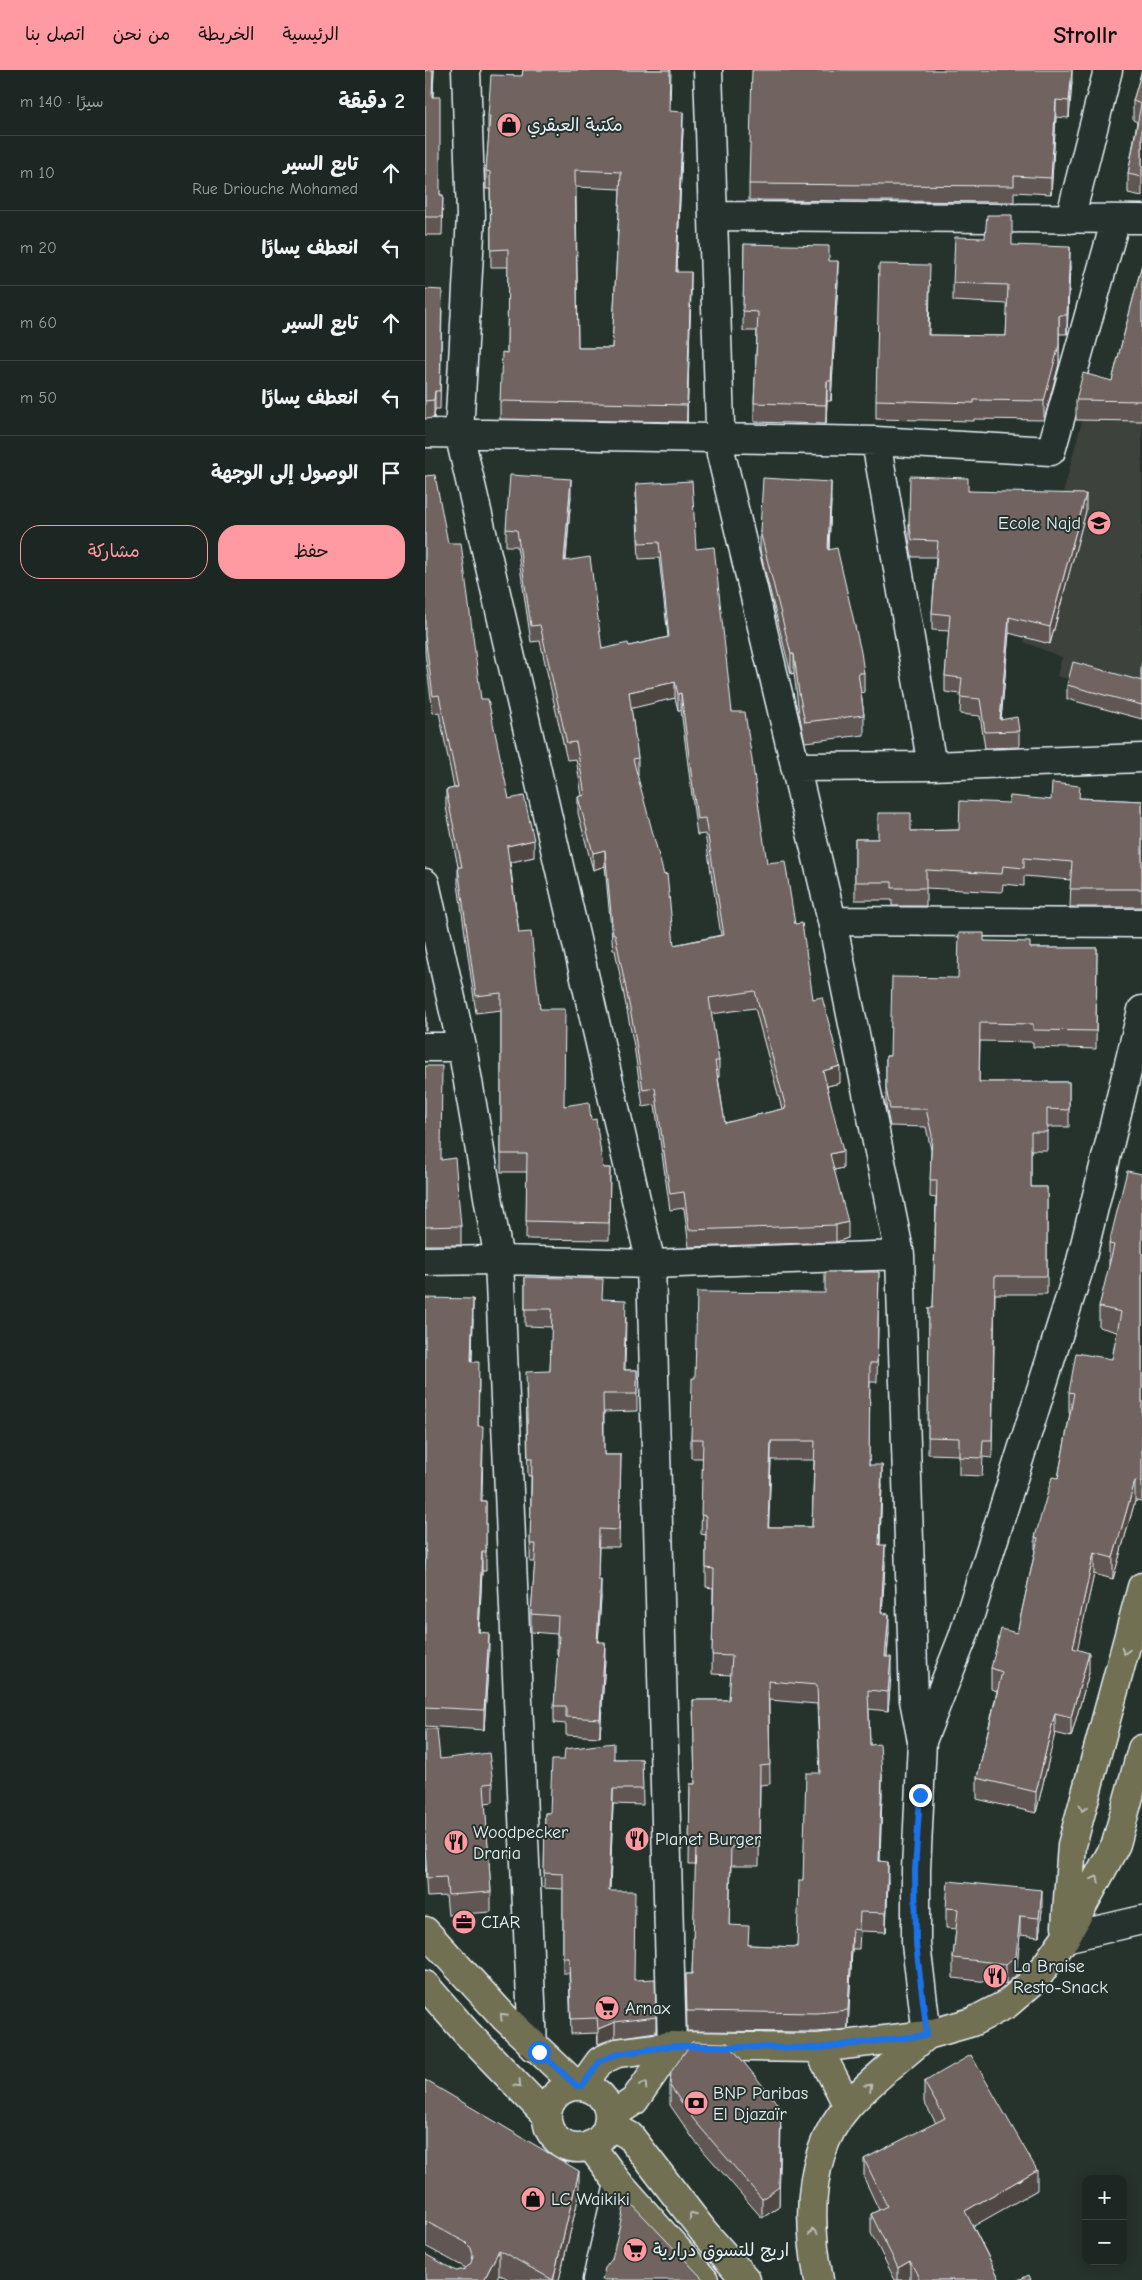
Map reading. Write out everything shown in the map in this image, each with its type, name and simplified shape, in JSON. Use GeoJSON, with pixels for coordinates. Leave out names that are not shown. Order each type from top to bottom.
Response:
{"type":"FeatureCollection","features":[{"type":"Feature","properties":{"kind":"main road"},"geometry":{"type":"LineString","coordinates":[[1065,1938],[1073,1845],[1142,1587]]}},
{"type":"Feature","properties":{"kind":"main road"},"geometry":{"type":"LineString","coordinates":[[547,2116],[552,2099],[559,2092],[579,2086],[600,2061],[617,2054],[672,2046],[818,2048],[927,2035],[972,2022],[1007,2004],[1036,1980],[1065,1938],[1116,1844],[1142,1749]]}},
{"type":"Feature","properties":{"kind":"main road"},"geometry":{"type":"LineString","coordinates":[[425,1931],[533,2047],[579,2086],[598,2093],[607,2108],[608,2120],[601,2136],[589,2145],[569,2146],[561,2142],[553,2135],[547,2116],[466,2032],[425,1985]]}},
{"type":"Feature","properties":{"kind":"main road"},"geometry":{"type":"LineString","coordinates":[[819,2280],[814,2255],[811,2211],[814,2183],[821,2155],[832,2129],[847,2106],[927,2035]]}},
{"type":"Feature","properties":{"kind":"main road"},"geometry":{"type":"LineString","coordinates":[[608,2120],[634,2101],[672,2046]]}},
{"type":"Feature","properties":{"kind":"main road"},"geometry":{"type":"LineString","coordinates":[[818,2048],[847,2106]]}},
{"type":"Feature","properties":{"kind":"main road"},"geometry":{"type":"LineString","coordinates":[[608,2120],[630,2136],[704,2232],[746,2280]]}},
{"type":"Feature","properties":{"kind":"main road"},"geometry":{"type":"LineString","coordinates":[[589,2145],[619,2184],[704,2280]]}},
{"type":"Feature","properties":{"kind":"street"},"geometry":{"type":"LineString","coordinates":[[466,70],[471,216],[459,433],[651,1264],[672,2046]]}},
{"type":"Feature","properties":{"kind":"street"},"geometry":{"type":"LineString","coordinates":[[707,70],[714,216],[721,454],[832,921],[900,1255],[914,1700],[921,1741],[915,1870],[916,1944],[927,2035]]}},
{"type":"Feature","properties":{"kind":"street"},"geometry":{"type":"LineString","coordinates":[[1069,219],[1108,70]]}},
{"type":"Feature","properties":{"kind":"street"},"geometry":{"type":"LineString","coordinates":[[425,433],[876,441],[1051,451],[1129,219],[714,216]]}},
{"type":"Feature","properties":{"kind":"street"},"geometry":{"type":"LineString","coordinates":[[876,441],[932,766]]}},
{"type":"Feature","properties":{"kind":"street"},"geometry":{"type":"LineString","coordinates":[[795,767],[932,766],[1142,758]]}},
{"type":"Feature","properties":{"kind":"street"},"geometry":{"type":"LineString","coordinates":[[425,882],[462,1047],[499,1260],[533,2047]]}},
{"type":"Feature","properties":{"kind":"street"},"geometry":{"type":"LineString","coordinates":[[832,921],[1142,923]]}},
{"type":"Feature","properties":{"kind":"street"},"geometry":{"type":"LineString","coordinates":[[921,1741],[963,1637],[1079,1269],[1142,1010]]}},
{"type":"Feature","properties":{"kind":"street"},"geometry":{"type":"LineString","coordinates":[[425,1047],[462,1047]]}},
{"type":"Feature","properties":{"kind":"street"},"geometry":{"type":"LineString","coordinates":[[425,1261],[499,1260],[651,1264],[900,1255]]}},
{"type":"Feature","properties":{"kind":"street"},"geometry":{"type":"LineString","coordinates":[[1065,1938],[1142,1920]]}},
{"type":"Feature","properties":{"kind":"street"},"geometry":{"type":"LineString","coordinates":[[597,2280],[619,2184]]}},
{"type":"Feature","properties":{"kind":"shaded area","name":"Ecole Najd"},"geometry":{"type":"Polygon","coordinates":[[[1090,390],[1142,404],[1142,697],[1057,676],[1062,657],[1024,642],[1090,390]]]}},
{"type":"Feature","properties":{"kind":"building"},"geometry":{"type":"Polygon","coordinates":[[[425,70],[433,70],[432,97],[440,97],[440,195],[443,195],[442,217],[425,217],[425,70]]]}},
{"type":"Feature","properties":{"kind":"building"},"geometry":{"type":"Polygon","coordinates":[[[523,70],[670,70],[669,111],[683,112],[676,272],[691,272],[687,405],[500,401],[502,352],[507,353],[508,249],[491,250],[490,172],[486,171],[490,116],[488,116],[491,75],[522,76],[523,70]],[[575,170],[578,348],[612,348],[621,172],[575,170]]]}},
{"type":"Feature","properties":{"kind":"building"},"geometry":{"type":"Polygon","coordinates":[[[752,70],[1072,70],[1069,101],[1056,100],[1051,178],[1014,176],[1014,186],[749,184],[752,70]]]}},
{"type":"Feature","properties":{"kind":"building"},"geometry":{"type":"Polygon","coordinates":[[[1142,70],[1142,177],[1128,174],[1141,104],[1133,101],[1142,70]]]}},
{"type":"Feature","properties":{"kind":"building"},"geometry":{"type":"Polygon","coordinates":[[[987,215],[1012,215],[1012,245],[1070,247],[1067,315],[1059,315],[1059,345],[1044,401],[974,400],[974,403],[876,400],[879,264],[930,265],[928,335],[1006,336],[1008,285],[953,283],[955,237],[985,238],[987,215]]]}},
{"type":"Feature","properties":{"kind":"building"},"geometry":{"type":"Polygon","coordinates":[[[744,244],[829,246],[829,261],[838,261],[831,381],[827,381],[826,405],[754,403],[758,312],[743,311],[744,244]]]}},
{"type":"Feature","properties":{"kind":"building"},"geometry":{"type":"Polygon","coordinates":[[[1142,264],[1142,401],[1076,400],[1083,373],[1112,381],[1142,264]]]}},
{"type":"Feature","properties":{"kind":"building"},"geometry":{"type":"Polygon","coordinates":[[[425,289],[442,290],[440,391],[435,391],[434,400],[425,401],[425,289]]]}},
{"type":"Feature","properties":{"kind":"building"},"geometry":{"type":"Polygon","coordinates":[[[435,475],[448,543],[461,543],[481,699],[488,699],[509,799],[524,796],[534,840],[507,846],[519,933],[531,932],[540,1009],[565,1009],[564,1106],[589,1102],[591,1120],[596,1119],[603,1168],[610,1168],[609,1223],[526,1221],[527,1154],[501,1154],[501,993],[476,996],[458,867],[462,867],[446,790],[458,787],[439,695],[433,696],[425,636],[425,476],[435,475]]]}},
{"type":"Feature","properties":{"kind":"building"},"geometry":{"type":"Polygon","coordinates":[[[510,475],[571,479],[564,561],[590,557],[602,649],[628,643],[629,646],[669,637],[659,542],[639,543],[636,484],[692,481],[696,549],[714,547],[732,712],[745,712],[767,863],[785,861],[795,924],[802,923],[813,999],[822,997],[840,1066],[823,1071],[843,1151],[830,1154],[848,1222],[836,1225],[689,1230],[684,1192],[670,1194],[655,1088],[643,1090],[634,1029],[615,934],[613,934],[605,850],[593,853],[578,797],[585,795],[576,742],[567,743],[540,625],[531,626],[517,530],[506,529],[510,475]],[[675,682],[629,692],[638,758],[633,759],[664,875],[667,874],[674,945],[724,935],[705,818],[697,819],[681,693],[678,694],[675,682]],[[755,991],[709,998],[719,1061],[715,1061],[725,1123],[786,1108],[755,991]]]}},
{"type":"Feature","properties":{"kind":"building"},"geometry":{"type":"Polygon","coordinates":[[[910,476],[968,478],[968,491],[1086,494],[1050,627],[1009,617],[1000,720],[1017,717],[1019,731],[985,732],[980,699],[960,697],[962,678],[945,676],[950,615],[932,613],[938,541],[912,540],[909,522],[910,476]]]}},
{"type":"Feature","properties":{"kind":"building"},"geometry":{"type":"Polygon","coordinates":[[[763,478],[831,482],[828,550],[837,548],[861,652],[864,673],[858,673],[864,715],[805,722],[794,654],[791,654],[760,531],[763,478]]]}},
{"type":"Feature","properties":{"kind":"building"},"geometry":{"type":"Polygon","coordinates":[[[1073,662],[1142,681],[1142,705],[1067,685],[1073,662]]]}},
{"type":"Feature","properties":{"kind":"building"},"geometry":{"type":"Polygon","coordinates":[[[1052,783],[1080,786],[1079,798],[1142,801],[1142,889],[1070,889],[1072,862],[1024,858],[1024,868],[1003,866],[1002,874],[926,870],[926,888],[892,888],[892,882],[855,882],[855,839],[878,839],[878,813],[911,813],[911,831],[959,830],[960,801],[1009,803],[1010,796],[1051,800],[1052,783]]]}},
{"type":"Feature","properties":{"kind":"building"},"geometry":{"type":"Polygon","coordinates":[[[959,933],[984,933],[984,941],[1030,942],[1030,948],[1097,948],[1096,1031],[1033,1030],[1033,1024],[980,1023],[979,1082],[1069,1082],[1069,1110],[1047,1109],[1047,1132],[1031,1132],[1031,1187],[1047,1187],[1047,1276],[995,1276],[992,1440],[983,1440],[982,1458],[959,1457],[959,1438],[928,1437],[929,1308],[933,1308],[937,1180],[930,1180],[932,1135],[926,1109],[890,1109],[886,1088],[886,1056],[890,1056],[892,977],[958,978],[959,933]]]}},
{"type":"Feature","properties":{"kind":"building"},"geometry":{"type":"Polygon","coordinates":[[[425,1066],[442,1066],[441,1160],[455,1158],[461,1226],[425,1227],[425,1066]]]}},
{"type":"Feature","properties":{"kind":"building"},"geometry":{"type":"Polygon","coordinates":[[[1127,1171],[1142,1174],[1142,1482],[1135,1481],[1113,1558],[1094,1553],[1073,1648],[1089,1653],[1071,1717],[1055,1713],[1036,1792],[977,1778],[1002,1672],[991,1668],[1001,1629],[1017,1633],[1038,1538],[1035,1537],[1052,1477],[1058,1478],[1074,1393],[1069,1392],[1076,1353],[1112,1359],[1121,1312],[1099,1307],[1114,1245],[1109,1244],[1127,1171]]]}},
{"type":"Feature","properties":{"kind":"building"},"geometry":{"type":"Polygon","coordinates":[[[825,1272],[879,1272],[877,1363],[870,1363],[869,1465],[882,1465],[879,1545],[885,1545],[881,1613],[889,1614],[885,1657],[891,1657],[888,1692],[868,1690],[870,1745],[880,1744],[882,1774],[879,1861],[888,1862],[886,1913],[860,1912],[859,1930],[852,1929],[848,2010],[817,2013],[687,2011],[686,1974],[692,1974],[696,1846],[689,1846],[690,1784],[695,1784],[693,1700],[729,1700],[732,1656],[712,1655],[714,1569],[706,1568],[706,1516],[701,1515],[703,1439],[691,1439],[692,1378],[695,1378],[697,1292],[825,1293],[825,1272]],[[771,1441],[768,1527],[812,1527],[815,1441],[771,1441]],[[768,1681],[770,1765],[760,1766],[759,1847],[731,1847],[729,1925],[749,1926],[748,1945],[797,1947],[799,1880],[803,1880],[806,1773],[820,1773],[817,1685],[768,1681]]]}},
{"type":"Feature","properties":{"kind":"building"},"geometry":{"type":"Polygon","coordinates":[[[525,1277],[603,1279],[602,1299],[626,1300],[624,1370],[637,1370],[637,1394],[603,1394],[604,1455],[621,1455],[619,1530],[599,1529],[598,1580],[601,1580],[597,1642],[605,1642],[600,1719],[566,1717],[566,1706],[554,1706],[559,1636],[557,1636],[558,1616],[531,1614],[536,1544],[530,1544],[532,1458],[528,1458],[526,1372],[550,1371],[552,1309],[525,1309],[525,1277]]]}},
{"type":"Feature","properties":{"kind":"building"},"geometry":{"type":"Polygon","coordinates":[[[425,1298],[473,1299],[471,1362],[479,1362],[478,1426],[483,1426],[481,1501],[486,1501],[486,1552],[482,1552],[478,1632],[489,1633],[484,1710],[425,1707],[425,1298]]]}},
{"type":"Feature","properties":{"kind":"building"},"geometry":{"type":"Polygon","coordinates":[[[425,1729],[437,1729],[440,1759],[489,1753],[493,1783],[484,1784],[491,1892],[448,1895],[446,1877],[427,1878],[425,1847],[425,1729]]]}},
{"type":"Feature","properties":{"kind":"building"},"geometry":{"type":"Polygon","coordinates":[[[614,1743],[614,1759],[642,1759],[643,1789],[613,1789],[609,1891],[635,1891],[634,1980],[655,1979],[656,2017],[615,2022],[598,2029],[597,2018],[571,2019],[569,1958],[563,1958],[563,1874],[544,1873],[545,1813],[550,1813],[552,1760],[564,1760],[565,1749],[614,1743]]]}},
{"type":"Feature","properties":{"kind":"building"},"geometry":{"type":"Polygon","coordinates":[[[948,1881],[1042,1890],[1039,1918],[1020,1916],[1016,1956],[1006,1964],[953,1958],[958,1909],[946,1908],[948,1881]]]}},
{"type":"Feature","properties":{"kind":"building"},"geometry":{"type":"Polygon","coordinates":[[[692,2042],[728,2043],[781,2108],[779,2187],[762,2199],[694,2120],[670,2086],[671,2072],[692,2042]]]}},
{"type":"Feature","properties":{"kind":"building"},"geometry":{"type":"Polygon","coordinates":[[[971,2055],[1037,2170],[965,2211],[1000,2280],[920,2280],[910,2261],[898,2268],[871,2214],[887,2206],[864,2159],[945,2118],[924,2082],[971,2055]]]}},
{"type":"Feature","properties":{"kind":"building"},"geometry":{"type":"Polygon","coordinates":[[[425,2080],[579,2171],[553,2280],[499,2250],[484,2280],[425,2280],[425,2254],[456,2271],[465,2269],[471,2263],[473,2255],[471,2248],[465,2242],[425,2221],[425,2080]]]}},
{"type":"Feature","properties":{"kind":"building"},"geometry":{"type":"Polygon","coordinates":[[[626,2198],[704,2280],[602,2280],[605,2268],[612,2259],[626,2198]]]}},
{"type":"Feature","properties":{"kind":"building"},"geometry":{"type":"Polygon","coordinates":[[[1029,2275],[1031,2280],[1018,2280],[1029,2275]]]}},
{"type":"Feature","properties":{"kind":"place","name":"مكتبة العبقري"},"geometry":{"type":"Point","coordinates":[509,125]}},
{"type":"Feature","properties":{"kind":"place","name":"Ecole Najd"},"geometry":{"type":"Point","coordinates":[1099,523]}},
{"type":"Feature","properties":{"kind":"place","name":"Planet Burger"},"geometry":{"type":"Point","coordinates":[637,1839]}},
{"type":"Feature","properties":{"kind":"place","name":"Woodpecker Draria"},"geometry":{"type":"Point","coordinates":[456,1842]}},
{"type":"Feature","properties":{"kind":"place","name":"CIAR"},"geometry":{"type":"Point","coordinates":[464,1922]}},
{"type":"Feature","properties":{"kind":"place","name":"La Braise Resto-Snack"},"geometry":{"type":"Point","coordinates":[995,1976]}},
{"type":"Feature","properties":{"kind":"place","name":"Arnax"},"geometry":{"type":"Point","coordinates":[607,2008]}},
{"type":"Feature","properties":{"kind":"place","name":"BNP Paribas El Djazaïr"},"geometry":{"type":"Point","coordinates":[696,2103]}},
{"type":"Feature","properties":{"kind":"place","name":"LC Waikiki"},"geometry":{"type":"Point","coordinates":[533,2199]}},
{"type":"Feature","properties":{"kind":"place","name":"اريج للتسوق درارية"},"geometry":{"type":"Point","coordinates":[635,2250]}},
{"type":"Feature","properties":{"kind":"route"},"geometry":{"type":"LineString","coordinates":[[539,2052],[577,2086],[582,2086],[600,2061],[617,2054],[672,2046],[818,2048],[927,2035],[916,1944],[915,1870],[920,1795]]}}]}
